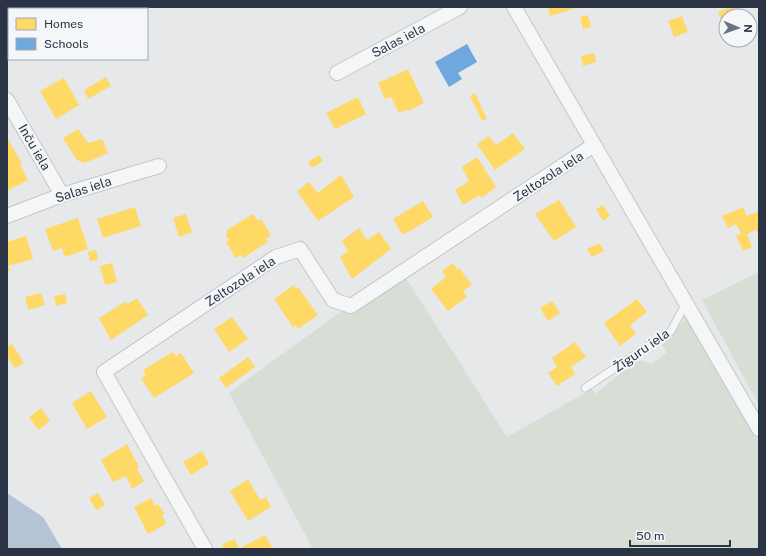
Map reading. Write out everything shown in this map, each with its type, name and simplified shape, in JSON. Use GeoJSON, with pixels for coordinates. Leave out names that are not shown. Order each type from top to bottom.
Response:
{"type":"FeatureCollection","features":[{"type":"Feature","properties":{"kind":"street","name":"Salas iela"},"geometry":{"type":"LineString","coordinates":[[337,73],[460,7]]}},
{"type":"Feature","properties":{"kind":"street"},"geometry":{"type":"LineString","coordinates":[[514,7],[759,429]]}},
{"type":"Feature","properties":{"kind":"street","name":"Inču iela"},"geometry":{"type":"LineString","coordinates":[[7,100],[62,195]]}},
{"type":"Feature","properties":{"kind":"street","name":"Zeltozola iela"},"geometry":{"type":"LineString","coordinates":[[205,549],[104,372],[276,257],[300,249],[333,300],[350,306],[594,145]]}},
{"type":"Feature","properties":{"kind":"street","name":"Salas iela"},"geometry":{"type":"LineString","coordinates":[[7,216],[62,195],[160,166]]}},
{"type":"Feature","properties":{"kind":"lane","name":"Žīguru iela"},"geometry":{"type":"LineString","coordinates":[[585,388],[671,330],[686,303]]}},
{"type":"Feature","properties":{"kind":"shaded area"},"geometry":{"type":"Polygon","coordinates":[[[759,272],[759,405],[702,300],[759,272]]]}},
{"type":"Feature","properties":{"kind":"shaded area"},"geometry":{"type":"Polygon","coordinates":[[[406,278],[507,437],[592,389],[595,394],[637,360],[652,364],[667,352],[662,345],[678,329],[685,318],[689,319],[759,441],[759,549],[313,549],[229,393],[339,313],[359,306],[406,278]]]}},
{"type":"Feature","properties":{"kind":"water"},"geometry":{"type":"Polygon","coordinates":[[[7,493],[43,517],[62,549],[7,549],[7,493]]]}},
{"type":"Feature","properties":{"kind":"building: Homes"},"geometry":{"type":"Polygon","coordinates":[[[548,7],[579,7],[550,16],[548,7]]]}},
{"type":"Feature","properties":{"kind":"building: Homes"},"geometry":{"type":"Polygon","coordinates":[[[588,15],[591,27],[583,29],[580,17],[588,15]]]}},
{"type":"Feature","properties":{"kind":"building: Homes"},"geometry":{"type":"Polygon","coordinates":[[[682,16],[688,32],[674,37],[668,21],[682,16]]]}},
{"type":"Feature","properties":{"kind":"building: Homes"},"geometry":{"type":"Polygon","coordinates":[[[594,53],[596,62],[583,66],[581,56],[594,53]]]}},
{"type":"Feature","properties":{"kind":"building: Homes"},"geometry":{"type":"Polygon","coordinates":[[[408,69],[424,103],[408,111],[407,109],[399,113],[391,97],[385,99],[378,83],[408,69]]]}},
{"type":"Feature","properties":{"kind":"building: Homes"},"geometry":{"type":"Polygon","coordinates":[[[106,77],[111,86],[88,99],[84,90],[106,77]]]}},
{"type":"Feature","properties":{"kind":"building: Homes"},"geometry":{"type":"Polygon","coordinates":[[[64,78],[79,105],[56,119],[40,91],[64,78]]]}},
{"type":"Feature","properties":{"kind":"building: Homes"},"geometry":{"type":"Polygon","coordinates":[[[475,93],[487,119],[482,121],[470,96],[475,93]]]}},
{"type":"Feature","properties":{"kind":"building: Homes"},"geometry":{"type":"Polygon","coordinates":[[[358,97],[366,114],[335,129],[326,113],[358,97]]]}},
{"type":"Feature","properties":{"kind":"building: Homes"},"geometry":{"type":"Polygon","coordinates":[[[78,129],[88,143],[102,139],[108,153],[85,163],[77,160],[63,138],[78,129]]]}},
{"type":"Feature","properties":{"kind":"building: Homes"},"geometry":{"type":"Polygon","coordinates":[[[513,133],[525,149],[495,170],[477,144],[489,136],[496,145],[513,133]]]}},
{"type":"Feature","properties":{"kind":"building: Homes"},"geometry":{"type":"Polygon","coordinates":[[[7,137],[22,164],[20,165],[28,180],[7,191],[7,137]]]}},
{"type":"Feature","properties":{"kind":"building: Homes"},"geometry":{"type":"Polygon","coordinates":[[[319,155],[323,161],[312,168],[308,162],[319,155]]]}},
{"type":"Feature","properties":{"kind":"building: Homes"},"geometry":{"type":"Polygon","coordinates":[[[477,157],[496,187],[483,197],[478,196],[463,205],[455,190],[469,181],[462,167],[477,157]]]}},
{"type":"Feature","properties":{"kind":"building: Homes"},"geometry":{"type":"Polygon","coordinates":[[[341,175],[354,197],[318,221],[297,191],[309,182],[318,193],[341,175]]]}},
{"type":"Feature","properties":{"kind":"building: Homes"},"geometry":{"type":"Polygon","coordinates":[[[559,200],[576,227],[554,241],[535,214],[559,200]]]}},
{"type":"Feature","properties":{"kind":"building: Homes"},"geometry":{"type":"Polygon","coordinates":[[[423,201],[433,217],[403,235],[393,219],[423,201]]]}},
{"type":"Feature","properties":{"kind":"building: Homes"},"geometry":{"type":"Polygon","coordinates":[[[603,205],[610,216],[603,221],[596,209],[603,205]]]}},
{"type":"Feature","properties":{"kind":"building: Homes"},"geometry":{"type":"Polygon","coordinates":[[[135,207],[141,226],[103,238],[97,219],[135,207]]]}},
{"type":"Feature","properties":{"kind":"building: Homes"},"geometry":{"type":"Polygon","coordinates":[[[743,207],[747,216],[759,211],[759,235],[756,230],[747,234],[752,247],[743,251],[736,236],[741,233],[736,224],[728,228],[722,216],[743,207]]]}},
{"type":"Feature","properties":{"kind":"building: Homes"},"geometry":{"type":"Polygon","coordinates":[[[186,214],[192,232],[179,237],[173,218],[186,214]]]}},
{"type":"Feature","properties":{"kind":"building: Homes"},"geometry":{"type":"Polygon","coordinates":[[[253,214],[258,221],[261,219],[271,235],[266,239],[268,242],[243,258],[241,255],[236,258],[226,242],[229,240],[226,236],[227,230],[253,214]]]}},
{"type":"Feature","properties":{"kind":"building: Homes"},"geometry":{"type":"Polygon","coordinates":[[[78,218],[88,249],[65,257],[62,248],[53,251],[45,229],[78,218]]]}},
{"type":"Feature","properties":{"kind":"building: Homes"},"geometry":{"type":"Polygon","coordinates":[[[359,228],[367,240],[379,232],[391,249],[352,279],[340,257],[348,251],[342,241],[359,228]]]}},
{"type":"Feature","properties":{"kind":"building: Homes"},"geometry":{"type":"Polygon","coordinates":[[[26,236],[33,259],[8,266],[10,271],[7,271],[7,242],[26,236]]]}},
{"type":"Feature","properties":{"kind":"building: Homes"},"geometry":{"type":"Polygon","coordinates":[[[599,243],[604,251],[592,257],[587,249],[599,243]]]}},
{"type":"Feature","properties":{"kind":"building: Homes"},"geometry":{"type":"Polygon","coordinates":[[[96,250],[98,260],[90,261],[88,252],[96,250]]]}},
{"type":"Feature","properties":{"kind":"building: Homes"},"geometry":{"type":"Polygon","coordinates":[[[112,263],[117,282],[105,285],[100,266],[112,263]]]}},
{"type":"Feature","properties":{"kind":"building: Homes"},"geometry":{"type":"Polygon","coordinates":[[[453,263],[457,269],[459,268],[472,285],[463,291],[467,297],[448,311],[431,289],[446,277],[442,271],[453,263]]]}},
{"type":"Feature","properties":{"kind":"building: Homes"},"geometry":{"type":"Polygon","coordinates":[[[294,285],[296,289],[298,287],[318,315],[298,329],[296,325],[293,327],[274,299],[294,285]]]}},
{"type":"Feature","properties":{"kind":"building: Homes"},"geometry":{"type":"Polygon","coordinates":[[[41,293],[45,305],[28,310],[25,297],[41,293]]]}},
{"type":"Feature","properties":{"kind":"building: Homes"},"geometry":{"type":"Polygon","coordinates":[[[65,294],[67,303],[56,306],[54,296],[65,294]]]}},
{"type":"Feature","properties":{"kind":"building: Homes"},"geometry":{"type":"Polygon","coordinates":[[[137,298],[148,315],[111,340],[99,318],[125,302],[128,304],[137,298]]]}},
{"type":"Feature","properties":{"kind":"building: Homes"},"geometry":{"type":"Polygon","coordinates":[[[637,299],[647,312],[630,325],[636,334],[620,346],[604,323],[637,299]]]}},
{"type":"Feature","properties":{"kind":"building: Homes"},"geometry":{"type":"Polygon","coordinates":[[[552,301],[560,313],[548,321],[540,308],[552,301]]]}},
{"type":"Feature","properties":{"kind":"building: Homes"},"geometry":{"type":"Polygon","coordinates":[[[232,317],[248,339],[229,352],[214,329],[232,317]]]}},
{"type":"Feature","properties":{"kind":"building: Homes"},"geometry":{"type":"Polygon","coordinates":[[[575,342],[586,357],[571,367],[575,374],[557,386],[548,373],[557,367],[552,358],[575,342]]]}},
{"type":"Feature","properties":{"kind":"building: Homes"},"geometry":{"type":"Polygon","coordinates":[[[12,344],[24,363],[15,368],[7,356],[7,347],[12,344]]]}},
{"type":"Feature","properties":{"kind":"building: Homes"},"geometry":{"type":"Polygon","coordinates":[[[173,352],[176,356],[181,353],[194,373],[154,398],[141,378],[146,375],[143,370],[173,352]]]}},
{"type":"Feature","properties":{"kind":"building: Homes"},"geometry":{"type":"Polygon","coordinates":[[[248,357],[255,367],[226,388],[219,378],[248,357]]]}},
{"type":"Feature","properties":{"kind":"building: Homes"},"geometry":{"type":"Polygon","coordinates":[[[91,391],[107,417],[87,429],[72,403],[91,391]]]}},
{"type":"Feature","properties":{"kind":"building: Homes"},"geometry":{"type":"Polygon","coordinates":[[[41,408],[50,421],[38,430],[29,417],[41,408]]]}},
{"type":"Feature","properties":{"kind":"building: Homes"},"geometry":{"type":"Polygon","coordinates":[[[127,444],[139,467],[137,469],[144,481],[132,489],[126,476],[113,482],[101,460],[127,444]]]}},
{"type":"Feature","properties":{"kind":"building: Homes"},"geometry":{"type":"Polygon","coordinates":[[[202,451],[209,464],[191,475],[183,462],[202,451]]]}},
{"type":"Feature","properties":{"kind":"building: Homes"},"geometry":{"type":"Polygon","coordinates":[[[248,479],[260,500],[266,497],[271,507],[248,521],[230,491],[248,479]]]}},
{"type":"Feature","properties":{"kind":"building: Homes"},"geometry":{"type":"Polygon","coordinates":[[[98,493],[105,505],[96,510],[89,498],[98,493]]]}},
{"type":"Feature","properties":{"kind":"building: Homes"},"geometry":{"type":"Polygon","coordinates":[[[151,498],[155,506],[158,504],[165,514],[162,515],[166,524],[148,534],[134,507],[151,498]]]}},
{"type":"Feature","properties":{"kind":"building: Homes"},"geometry":{"type":"Polygon","coordinates":[[[265,535],[273,549],[243,549],[242,547],[265,535]]]}},
{"type":"Feature","properties":{"kind":"building: Homes"},"geometry":{"type":"Polygon","coordinates":[[[235,539],[239,549],[224,549],[222,544],[235,539]]]}},
{"type":"Feature","properties":{"kind":"building: Schools"},"geometry":{"type":"Polygon","coordinates":[[[467,44],[477,62],[458,73],[462,79],[449,87],[435,62],[467,44]]]}}]}
